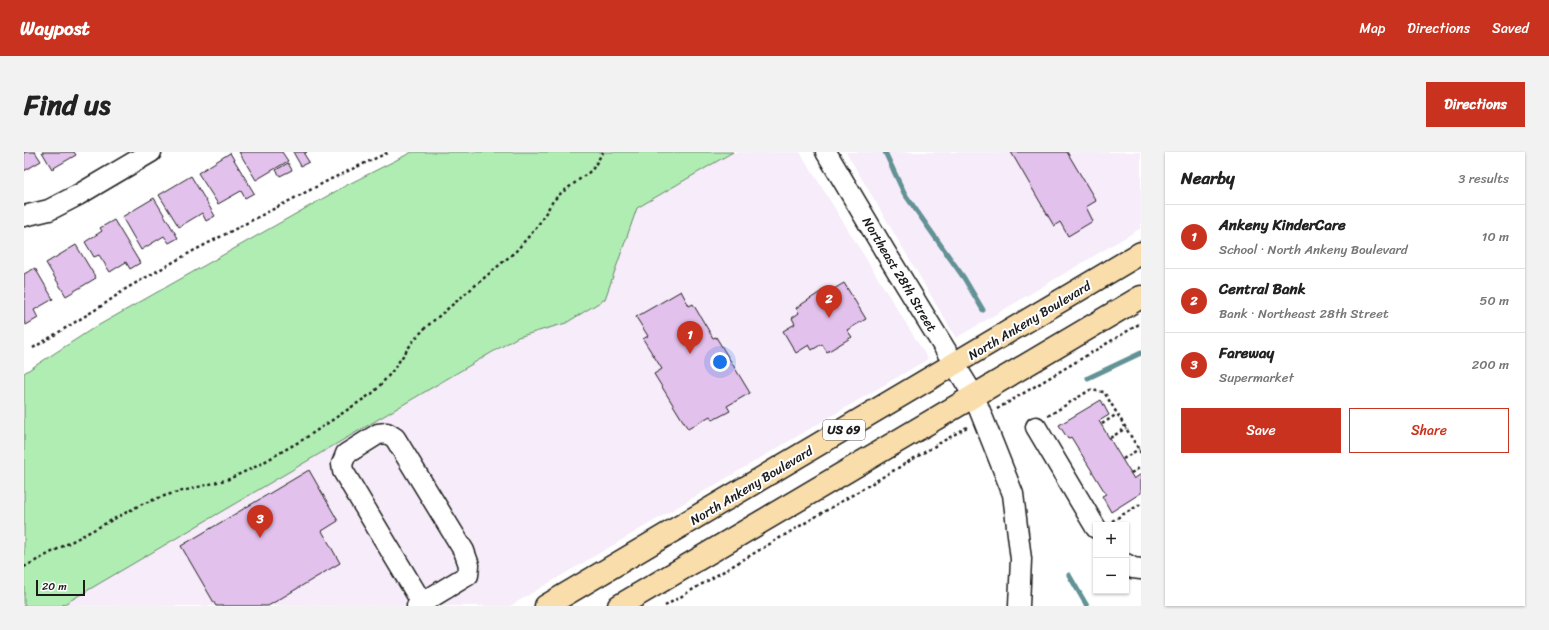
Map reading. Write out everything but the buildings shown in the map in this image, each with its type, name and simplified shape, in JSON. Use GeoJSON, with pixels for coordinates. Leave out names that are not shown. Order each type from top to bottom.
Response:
{"type":"FeatureCollection","features":[{"type":"Feature","properties":{"kind":"main road","name":"North Ankeny Boulevard"},"geometry":{"type":"LineString","coordinates":[[546,606],[1141,253]]}},
{"type":"Feature","properties":{"kind":"main road","name":"US 69"},"geometry":{"type":"LineString","coordinates":[[619,606],[1141,297]]}},
{"type":"Feature","properties":{"kind":"street"},"geometry":{"type":"LineString","coordinates":[[24,216],[49,210],[55,207],[151,152]]}},
{"type":"Feature","properties":{"kind":"street","name":"Northeast 28th Street"},"geometry":{"type":"LineString","coordinates":[[826,152],[974,396],[1012,494],[1021,559],[1019,606]]}},
{"type":"Feature","properties":{"kind":"street"},"geometry":{"type":"LineString","coordinates":[[1039,432],[1093,523]]}},
{"type":"Feature","properties":{"kind":"street"},"geometry":{"type":"LineString","coordinates":[[387,433],[395,438],[464,551],[469,565],[468,576],[419,605],[344,471],[342,464],[346,454],[378,434],[387,433]]}},
{"type":"Feature","properties":{"kind":"street"},"geometry":{"type":"LineString","coordinates":[[1129,566],[1141,569]]}},
{"type":"Feature","properties":{"kind":"path"},"geometry":{"type":"LineString","coordinates":[[33,348],[103,305],[127,288],[193,251],[333,178],[389,152]]}},
{"type":"Feature","properties":{"kind":"path"},"geometry":{"type":"LineString","coordinates":[[24,567],[142,504],[229,479],[257,466],[309,436],[374,392],[391,373],[414,340],[426,327],[524,244],[553,201],[592,170],[603,152]]}},
{"type":"Feature","properties":{"kind":"path"},"geometry":{"type":"LineString","coordinates":[[665,606],[1141,322]]}},
{"type":"Feature","properties":{"kind":"path"},"geometry":{"type":"LineString","coordinates":[[1039,432],[1049,431],[1044,422],[1044,418],[1090,390],[1105,393],[1141,453]]}},
{"type":"Feature","properties":{"kind":"path"},"geometry":{"type":"LineString","coordinates":[[1102,424],[1117,414]]}},
{"type":"Feature","properties":{"kind":"path"},"geometry":{"type":"LineString","coordinates":[[1110,438],[1126,428]]}},
{"type":"Feature","properties":{"kind":"path"},"geometry":{"type":"LineString","coordinates":[[1123,459],[1139,450]]}},
{"type":"Feature","properties":{"kind":"path"},"geometry":{"type":"LineString","coordinates":[[1131,473],[1141,467]]}},
{"type":"Feature","properties":{"kind":"path"},"geometry":{"type":"LineString","coordinates":[[1112,522],[1141,504]]}},
{"type":"Feature","properties":{"kind":"shaded area"},"geometry":{"type":"Polygon","coordinates":[[[733,152],[800,152],[928,359],[510,606],[61,606],[518,337],[566,323],[605,299],[637,208],[733,152]]]}},
{"type":"Feature","properties":{"kind":"shaded area"},"geometry":{"type":"Polygon","coordinates":[[[846,152],[1141,152],[1141,228],[956,338],[846,152]]]}},
{"type":"Feature","properties":{"kind":"green space"},"geometry":{"type":"Polygon","coordinates":[[[412,152],[733,152],[637,208],[605,299],[566,323],[518,337],[61,606],[24,606],[24,373],[92,329],[345,186],[412,152]]]}},
{"type":"Feature","properties":{"kind":"waterway"},"geometry":{"type":"LineString","coordinates":[[885,152],[904,193],[964,278],[983,310]]}},
{"type":"Feature","properties":{"kind":"waterway"},"geometry":{"type":"LineString","coordinates":[[1088,378],[1141,353]]}},
{"type":"Feature","properties":{"kind":"waterway"},"geometry":{"type":"LineString","coordinates":[[1069,575],[1087,606]]}},
{"type":"Feature","properties":{"kind":"place","name":"Central Bank"},"geometry":{"type":"Point","coordinates":[829,318]}},
{"type":"Feature","properties":{"kind":"place","name":"Ankeny KinderCare"},"geometry":{"type":"Point","coordinates":[690,354]}},
{"type":"Feature","properties":{"kind":"place","name":"Fareway"},"geometry":{"type":"Point","coordinates":[260,538]}}]}
